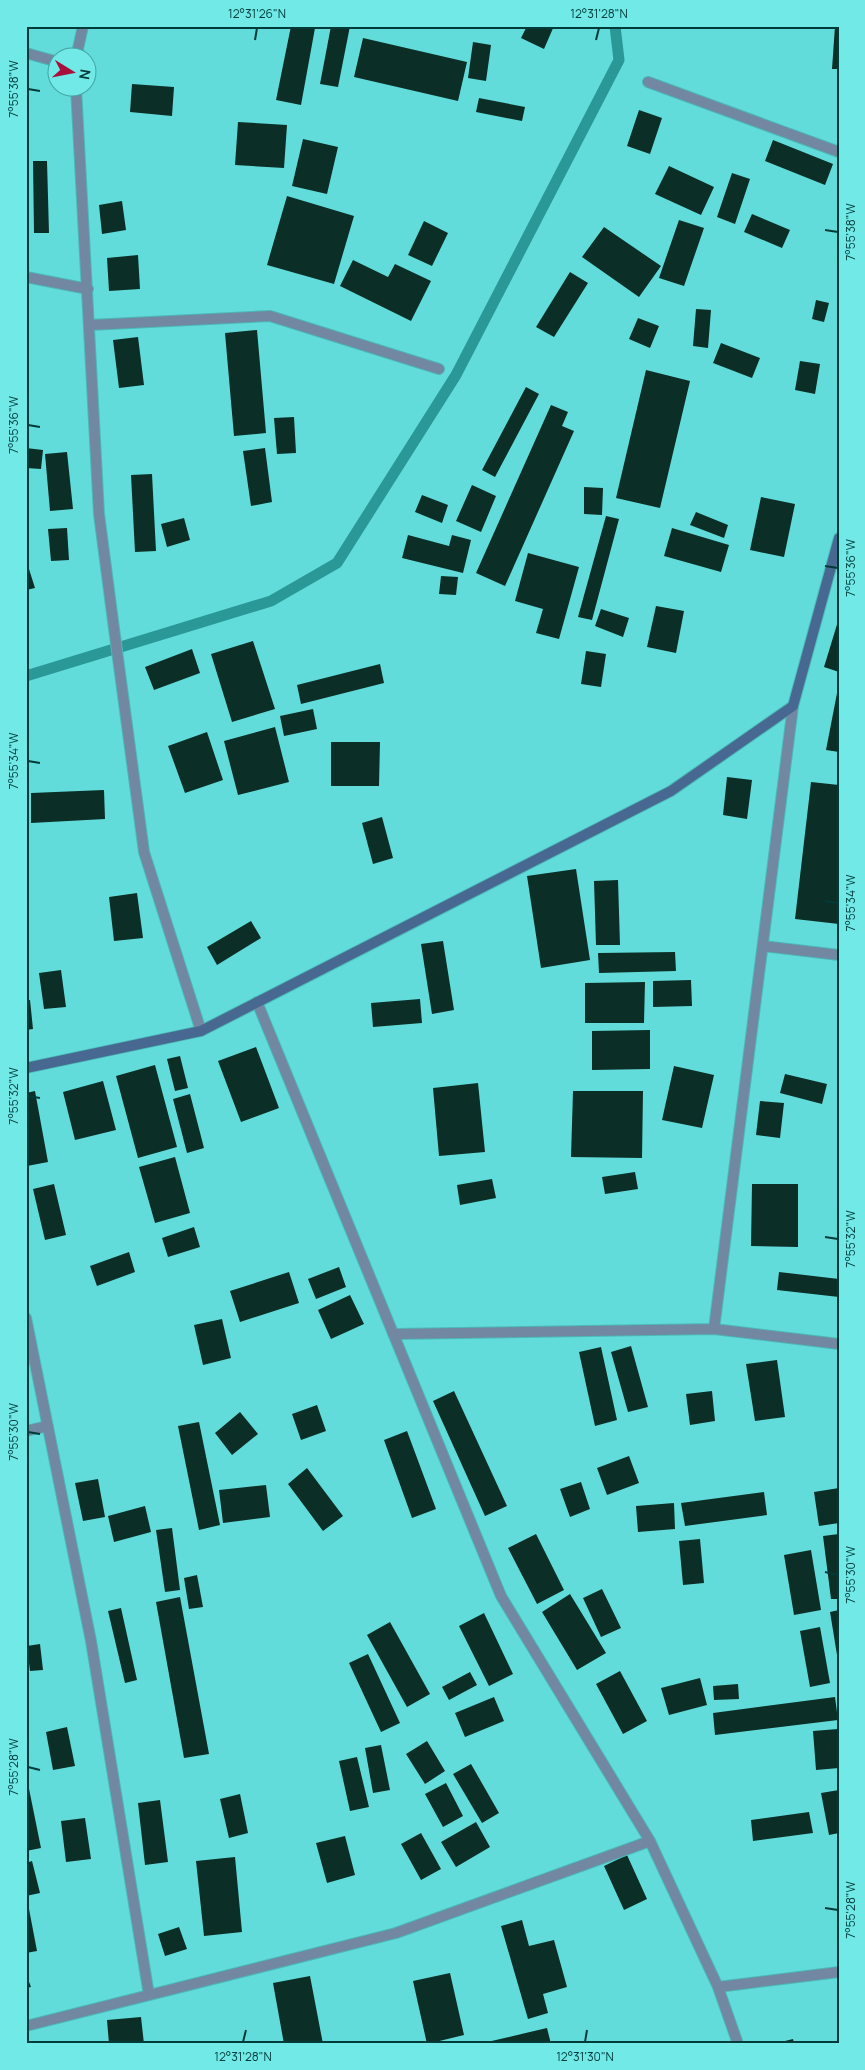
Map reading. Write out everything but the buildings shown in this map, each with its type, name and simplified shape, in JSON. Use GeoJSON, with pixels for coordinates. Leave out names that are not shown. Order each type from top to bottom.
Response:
{"type":"FeatureCollection","features":[{"type":"Feature","properties":{"kind":"street"},"geometry":{"type":"LineString","coordinates":[[78,48],[83,26]]}},
{"type":"Feature","properties":{"kind":"street"},"geometry":{"type":"LineString","coordinates":[[26,53],[48,59]]}},
{"type":"Feature","properties":{"kind":"street"},"geometry":{"type":"LineString","coordinates":[[648,82],[839,152]]}},
{"type":"Feature","properties":{"kind":"street"},"geometry":{"type":"LineString","coordinates":[[77,98],[99,514],[144,852],[201,1031]]}},
{"type":"Feature","properties":{"kind":"street"},"geometry":{"type":"LineString","coordinates":[[26,277],[88,289]]}},
{"type":"Feature","properties":{"kind":"street"},"geometry":{"type":"LineString","coordinates":[[90,325],[270,316],[439,369]]}},
{"type":"Feature","properties":{"kind":"street"},"geometry":{"type":"LineString","coordinates":[[714,1329],[793,706],[839,538]]}},
{"type":"Feature","properties":{"kind":"street"},"geometry":{"type":"LineString","coordinates":[[26,1068],[201,1031],[671,791],[793,706]]}},
{"type":"Feature","properties":{"kind":"street"},"geometry":{"type":"LineString","coordinates":[[763,946],[839,955]]}},
{"type":"Feature","properties":{"kind":"street"},"geometry":{"type":"LineString","coordinates":[[257,1002],[501,1596],[650,1840],[718,1987],[738,2044]]}},
{"type":"Feature","properties":{"kind":"street"},"geometry":{"type":"LineString","coordinates":[[26,1318],[91,1640],[149,1995]]}},
{"type":"Feature","properties":{"kind":"street"},"geometry":{"type":"LineString","coordinates":[[393,1334],[714,1329],[839,1344]]}},
{"type":"Feature","properties":{"kind":"street"},"geometry":{"type":"LineString","coordinates":[[26,1431],[48,1426]]}},
{"type":"Feature","properties":{"kind":"street"},"geometry":{"type":"LineString","coordinates":[[26,2026],[396,1933],[650,1840]]}},
{"type":"Feature","properties":{"kind":"street"},"geometry":{"type":"LineString","coordinates":[[718,1987],[839,1972]]}},
{"type":"Feature","properties":{"kind":"waterway"},"geometry":{"type":"LineString","coordinates":[[26,676],[271,601],[337,563],[456,375],[619,60],[615,26]]}}]}
